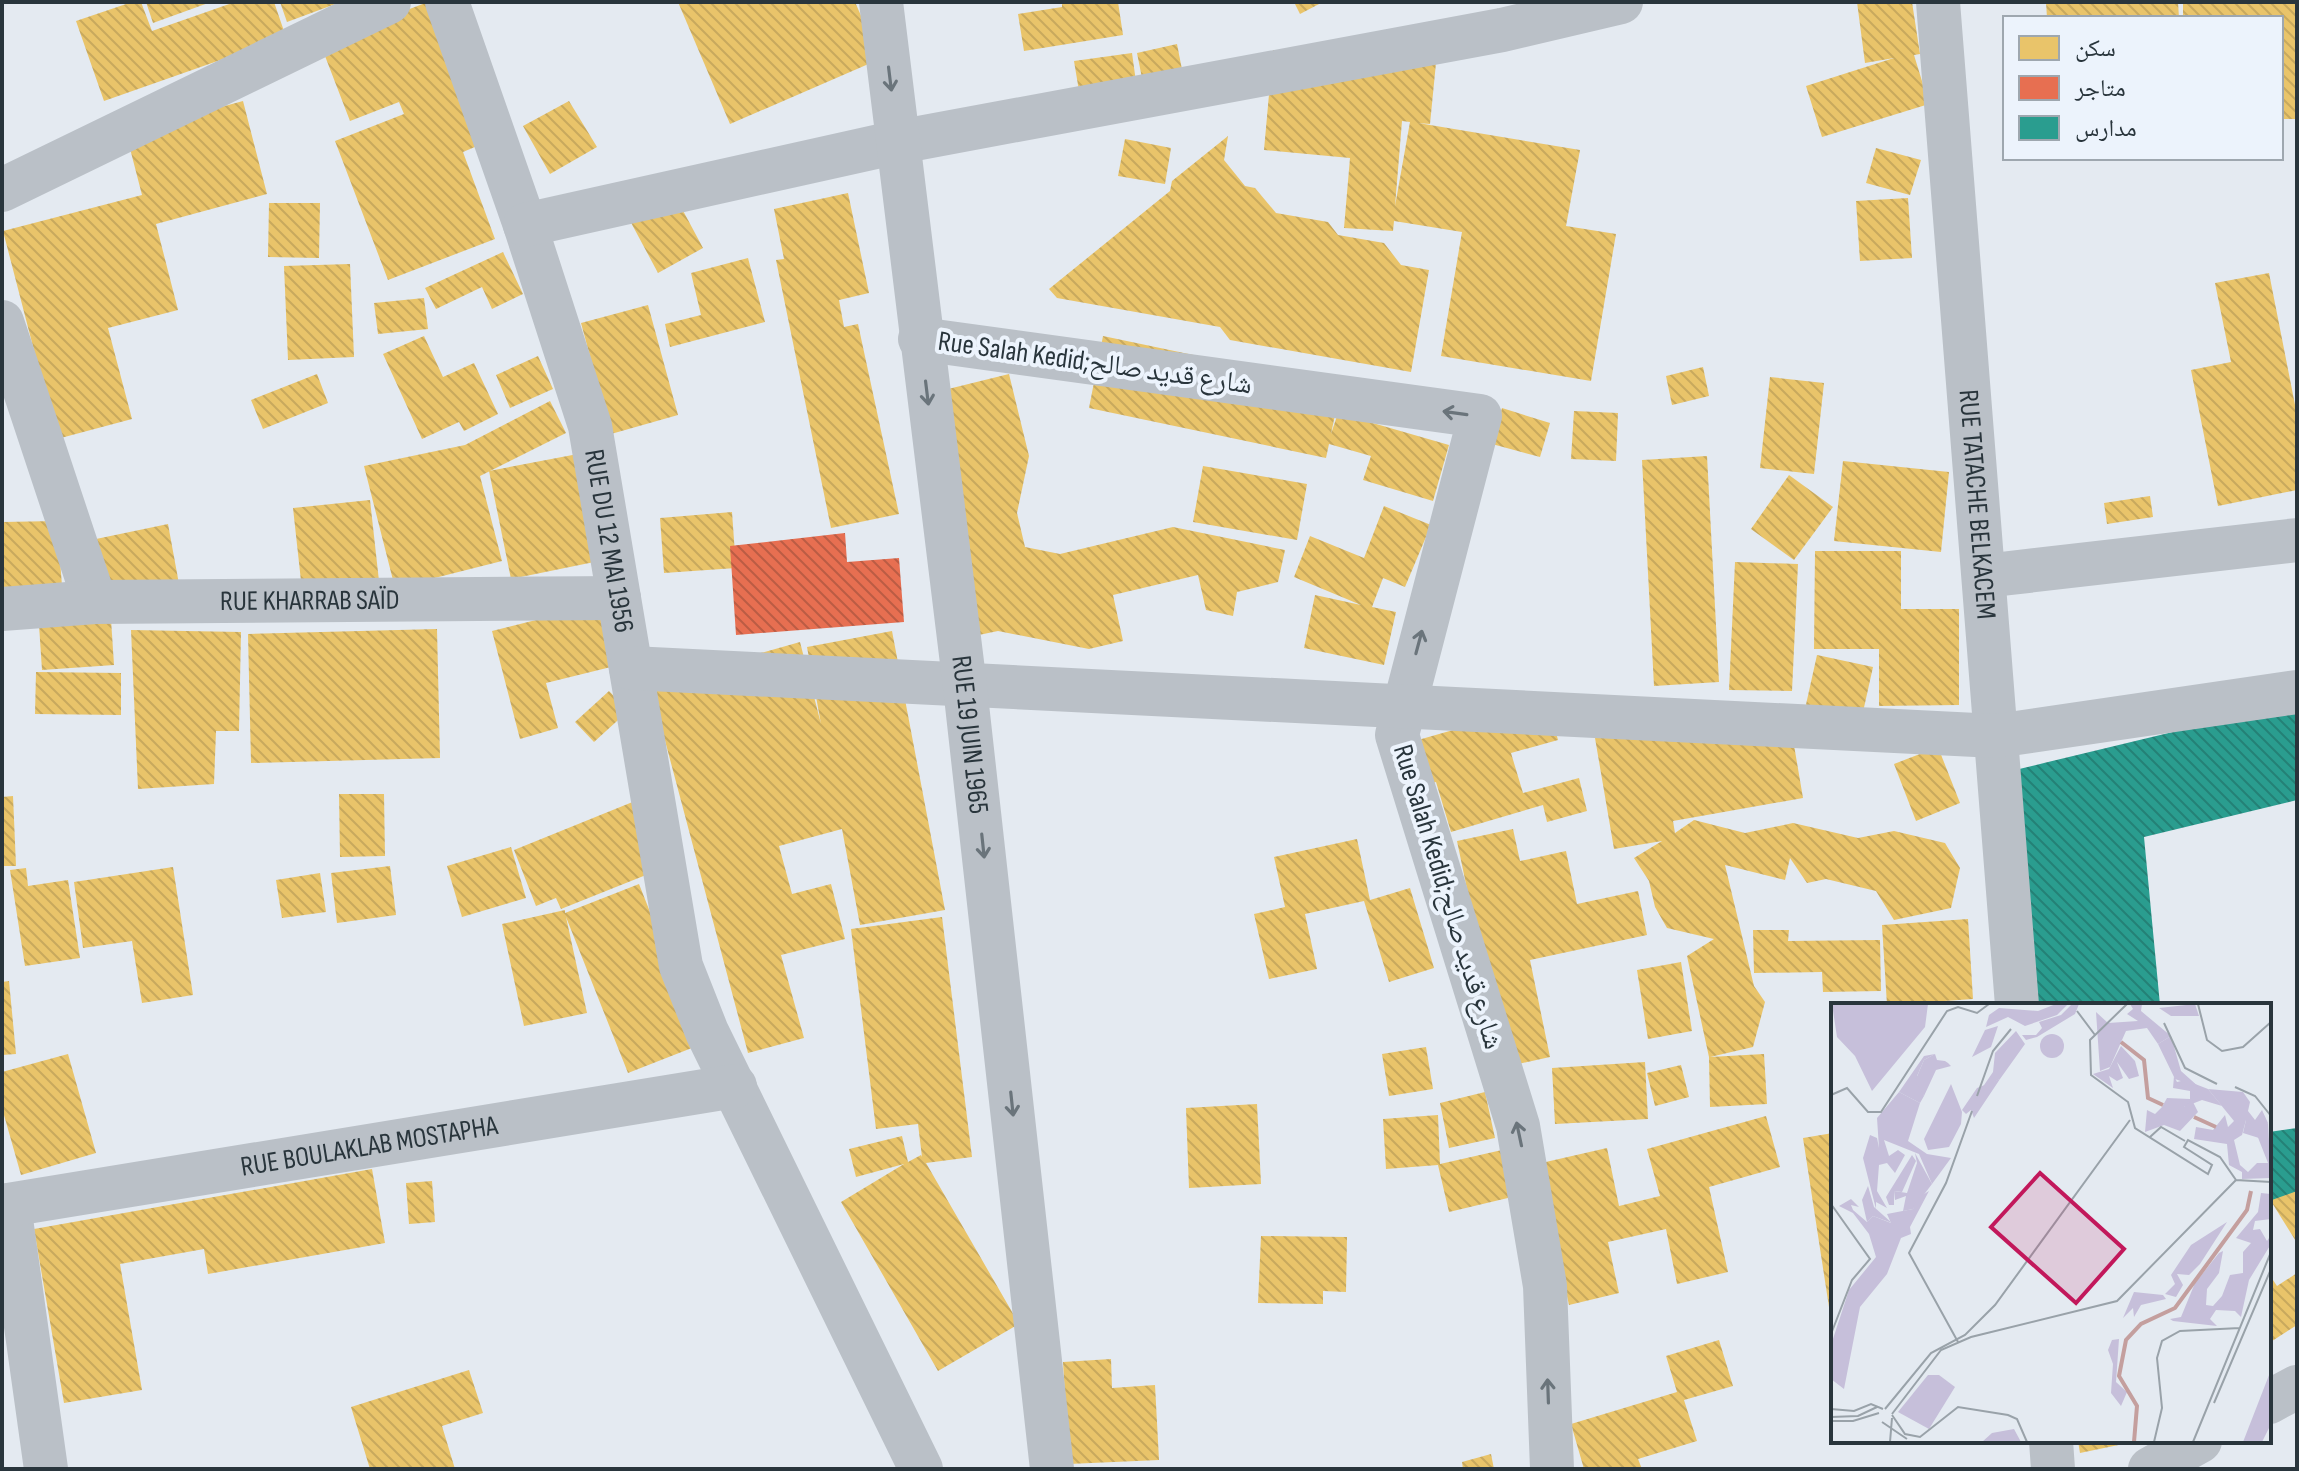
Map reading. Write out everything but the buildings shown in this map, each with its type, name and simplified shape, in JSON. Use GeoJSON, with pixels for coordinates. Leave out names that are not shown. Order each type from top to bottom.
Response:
{"type":"FeatureCollection","features":[{"type":"Feature","properties":{"kind":"street"},"geometry":{"type":"LineString","coordinates":[[2,190],[389,2]]}},
{"type":"Feature","properties":{"kind":"street","name":"RUE DU 12 MAI 1956"},"geometry":{"type":"LineString","coordinates":[[447,2],[525,225],[590,426],[681,966],[707,1032],[921,1469]]}},
{"type":"Feature","properties":{"kind":"street"},"geometry":{"type":"LineString","coordinates":[[525,225],[898,142],[1497,16],[1621,2]]}},
{"type":"Feature","properties":{"kind":"street","name":"RUE TATACHE BELKACEM"},"geometry":{"type":"LineString","coordinates":[[1938,2],[2017,1003]]}},
{"type":"Feature","properties":{"kind":"street","name":"RUE 19 JUIN 1965"},"geometry":{"type":"LineString","coordinates":[[883,4],[920,339],[965,687],[1052,1469]]}},
{"type":"Feature","properties":{"kind":"street"},"geometry":{"type":"LineString","coordinates":[[2,322],[95,602]]}},
{"type":"Feature","properties":{"kind":"street","name":"Rue Salah Kedid;شارع قديد صالح"},"geometry":{"type":"LineString","coordinates":[[920,339],[1480,416],[1401,709],[1397,735],[1518,1126],[1545,1286],[1552,1469]]}},
{"type":"Feature","properties":{"kind":"street"},"geometry":{"type":"LineString","coordinates":[[1984,576],[2297,540]]}},
{"type":"Feature","properties":{"kind":"street","name":"RUE KHARRAB SAÏD"},"geometry":{"type":"LineString","coordinates":[[2,609],[95,602],[619,598]]}},
{"type":"Feature","properties":{"kind":"street"},"geometry":{"type":"LineString","coordinates":[[631,668],[1401,709],[1996,736],[2297,692]]}},
{"type":"Feature","properties":{"kind":"street","name":"RUE BOULAKLAB MOSTAPHA"},"geometry":{"type":"LineString","coordinates":[[6,1205],[735,1086]]}},
{"type":"Feature","properties":{"kind":"street"},"geometry":{"type":"LineString","coordinates":[[6,1205],[46,1469]]}},
{"type":"Feature","properties":{"kind":"street"},"geometry":{"type":"LineString","coordinates":[[2271,1401],[2297,1387]]}},
{"type":"Feature","properties":{"kind":"street"},"geometry":{"type":"LineString","coordinates":[[2051,1443],[2053,1469]]}},
{"type":"Feature","properties":{"kind":"street"},"geometry":{"type":"LineString","coordinates":[[2150,1469],[2196,1443]]}}]}
